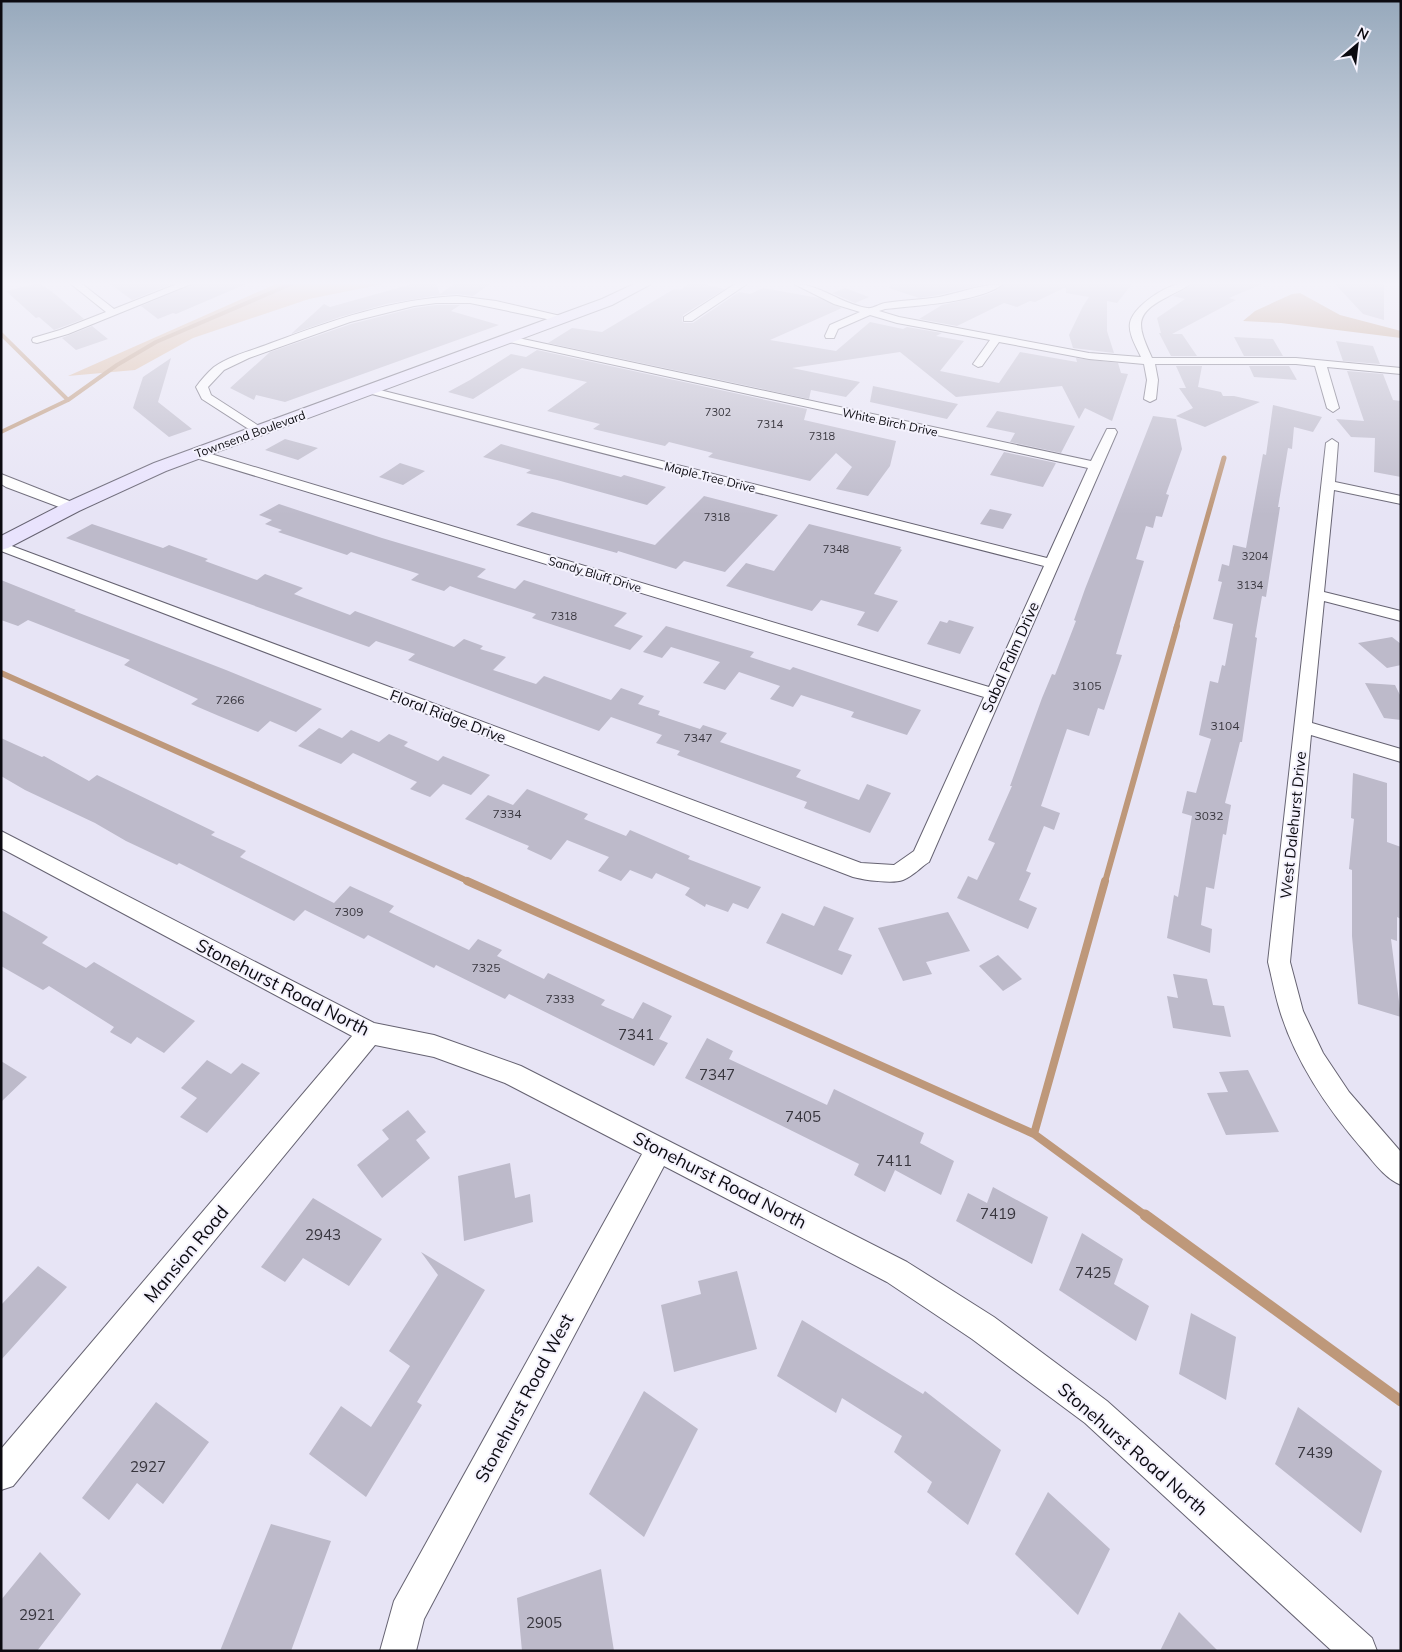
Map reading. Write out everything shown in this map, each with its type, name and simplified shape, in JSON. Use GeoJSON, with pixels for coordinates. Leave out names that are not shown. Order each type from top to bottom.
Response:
{"type":"FeatureCollection","features":[{"type":"Feature","properties":{"kind":"street"},"geometry":{"type":"LineString","coordinates":[[234,361],[209,377],[202,387],[206,397],[258,431]]}},
{"type":"Feature","properties":{"kind":"street","name":"Townsend Boulevard"},"geometry":{"type":"LineString","coordinates":[[1,545],[119,484],[448,361]]}},
{"type":"Feature","properties":{"kind":"street","name":"White Birch Drive"},"geometry":{"type":"LineString","coordinates":[[611,361],[1095,466]]}},
{"type":"Feature","properties":{"kind":"street"},"geometry":{"type":"LineString","coordinates":[[1147,361],[1152,370],[1154,380],[1150,400]]}},
{"type":"Feature","properties":{"kind":"street"},"geometry":{"type":"LineString","coordinates":[[1293,361],[1320,362],[1401,371]]}},
{"type":"Feature","properties":{"kind":"street"},"geometry":{"type":"LineString","coordinates":[[1320,362],[1333,408]]}},
{"type":"Feature","properties":{"kind":"street","name":"Maple Tree Drive"},"geometry":{"type":"LineString","coordinates":[[368,390],[1052,564]]}},
{"type":"Feature","properties":{"kind":"street","name":"Sabal Palm Drive"},"geometry":{"type":"LineString","coordinates":[[898,873],[922,856],[1095,466],[1112,432]]}},
{"type":"Feature","properties":{"kind":"street","name":"West Dalehurst Drive"},"geometry":{"type":"LineString","coordinates":[[1332,443],[1279,962],[1294,1018],[1320,1071],[1364,1133],[1401,1172]]}},
{"type":"Feature","properties":{"kind":"street","name":"Sandy Bluff Drive"},"geometry":{"type":"LineString","coordinates":[[197,454],[993,694]]}},
{"type":"Feature","properties":{"kind":"street"},"geometry":{"type":"LineString","coordinates":[[1,478],[11,484],[72,507]]}},
{"type":"Feature","properties":{"kind":"street"},"geometry":{"type":"LineString","coordinates":[[1328,485],[1401,500]]}},
{"type":"Feature","properties":{"kind":"street","name":"Floral Ridge Drive"},"geometry":{"type":"LineString","coordinates":[[1,545],[860,872],[898,873]]}},
{"type":"Feature","properties":{"kind":"street"},"geometry":{"type":"LineString","coordinates":[[1317,595],[1401,616]]}},
{"type":"Feature","properties":{"kind":"street"},"geometry":{"type":"LineString","coordinates":[[1304,727],[1401,756]]}},
{"type":"Feature","properties":{"kind":"street","name":"Stonehurst Road North"},"geometry":{"type":"LineString","coordinates":[[1,839],[370,1033],[434,1046],[512,1074],[897,1272],[983,1328],[1096,1412],[1360,1651]]}},
{"type":"Feature","properties":{"kind":"street","name":"Mansion Road"},"geometry":{"type":"LineString","coordinates":[[1,1474],[370,1033]]}},
{"type":"Feature","properties":{"kind":"street","name":"Stonehurst Road West"},"geometry":{"type":"LineString","coordinates":[[398,1651],[407,1614],[659,1149]]}},
{"type":"Feature","properties":{"kind":"shaded area"},"geometry":{"type":"Polygon","coordinates":[[[102,361],[151,361],[135,370],[68,376],[102,361]]]}},
{"type":"Feature","properties":{"kind":"building"},"geometry":{"type":"Polygon","coordinates":[[[166,361],[170,361],[158,402],[192,429],[169,437],[133,408],[143,377],[166,361]]]}},
{"type":"Feature","properties":{"kind":"building"},"geometry":{"type":"Polygon","coordinates":[[[260,361],[399,361],[285,402],[256,395],[254,400],[230,388],[260,361]]]}},
{"type":"Feature","properties":{"kind":"building"},"geometry":{"type":"Polygon","coordinates":[[[500,361],[588,361],[807,409],[804,420],[896,441],[890,466],[868,496],[836,489],[852,467],[836,453],[810,481],[708,457],[713,453],[669,442],[665,446],[593,429],[600,424],[547,411],[587,382],[522,368],[473,399],[448,392],[500,361]]]}},
{"type":"Feature","properties":{"kind":"building"},"geometry":{"type":"Polygon","coordinates":[[[632,361],[839,361],[792,368],[860,382],[846,397],[811,390],[809,399],[632,361]]]}},
{"type":"Feature","properties":{"kind":"building"},"geometry":{"type":"Polygon","coordinates":[[[911,361],[948,361],[940,371],[999,383],[1014,361],[1102,361],[1118,363],[1121,373],[1128,374],[1112,421],[1085,408],[1079,419],[1062,386],[956,397],[911,361]]]}},
{"type":"Feature","properties":{"kind":"building"},"geometry":{"type":"Polygon","coordinates":[[[1344,361],[1379,361],[1380,364],[1344,361]]]}},
{"type":"Feature","properties":{"kind":"building"},"geometry":{"type":"Polygon","coordinates":[[[1176,366],[1202,366],[1198,387],[1221,392],[1223,396],[1234,396],[1260,402],[1205,427],[1176,416],[1193,408],[1179,388],[1186,388],[1176,366]]]}},
{"type":"Feature","properties":{"kind":"building"},"geometry":{"type":"Polygon","coordinates":[[[1249,366],[1289,366],[1297,380],[1254,377],[1249,366]]]}},
{"type":"Feature","properties":{"kind":"building"},"geometry":{"type":"Polygon","coordinates":[[[1347,371],[1383,374],[1393,400],[1401,401],[1401,477],[1374,472],[1375,438],[1351,437],[1336,419],[1364,421],[1347,371]]]}},
{"type":"Feature","properties":{"kind":"building"},"geometry":{"type":"Polygon","coordinates":[[[873,386],[958,404],[947,419],[870,402],[873,386]]]}},
{"type":"Feature","properties":{"kind":"building"},"geometry":{"type":"Polygon","coordinates":[[[1273,405],[1322,417],[1313,432],[1294,427],[1292,449],[1288,448],[1266,597],[1262,596],[1255,637],[1257,638],[1242,742],[1240,742],[1225,803],[1231,805],[1226,835],[1223,834],[1214,889],[1206,887],[1201,925],[1212,929],[1210,953],[1167,938],[1174,895],[1178,897],[1192,816],[1182,813],[1187,791],[1196,793],[1211,739],[1199,735],[1210,681],[1218,683],[1222,665],[1225,666],[1233,624],[1213,619],[1222,582],[1218,581],[1222,564],[1229,566],[1233,545],[1246,548],[1263,454],[1266,455],[1273,405]]]}},
{"type":"Feature","properties":{"kind":"building"},"geometry":{"type":"Polygon","coordinates":[[[997,411],[1075,426],[1061,453],[1010,442],[1015,433],[986,427],[997,411]]]}},
{"type":"Feature","properties":{"kind":"building"},"geometry":{"type":"Polygon","coordinates":[[[1153,416],[1176,419],[1182,449],[1166,494],[1169,495],[1162,517],[1156,516],[1153,528],[1146,526],[1136,559],[1144,561],[1116,654],[1122,655],[1104,710],[1098,708],[1089,736],[1067,729],[1041,806],[1060,813],[1054,830],[1044,826],[1026,871],[1031,873],[1019,900],[1037,908],[1028,929],[957,898],[968,876],[977,880],[995,843],[988,840],[1012,786],[1010,786],[1042,698],[1052,674],[1055,675],[1076,621],[1074,620],[1085,589],[1153,416]]]}},
{"type":"Feature","properties":{"kind":"building"},"geometry":{"type":"Polygon","coordinates":[[[285,439],[318,448],[298,460],[265,450],[285,439]]]}},
{"type":"Feature","properties":{"kind":"building"},"geometry":{"type":"Polygon","coordinates":[[[501,444],[621,477],[624,475],[666,487],[647,505],[526,473],[531,470],[483,457],[501,444]]]}},
{"type":"Feature","properties":{"kind":"building"},"geometry":{"type":"Polygon","coordinates":[[[1004,452],[1056,463],[1043,487],[990,475],[1004,452]]]}},
{"type":"Feature","properties":{"kind":"building"},"geometry":{"type":"Polygon","coordinates":[[[400,463],[425,471],[403,485],[379,477],[400,463]]]}},
{"type":"Feature","properties":{"kind":"building"},"geometry":{"type":"Polygon","coordinates":[[[704,496],[778,515],[725,572],[684,561],[676,569],[618,551],[617,553],[516,525],[532,512],[655,545],[704,496]]]}},
{"type":"Feature","properties":{"kind":"building"},"geometry":{"type":"Polygon","coordinates":[[[279,504],[382,538],[486,569],[477,577],[515,589],[524,580],[627,613],[614,626],[643,636],[630,650],[532,618],[536,614],[450,586],[444,591],[411,580],[419,574],[351,552],[347,555],[278,532],[282,530],[265,524],[272,520],[259,515],[279,504]]]}},
{"type":"Feature","properties":{"kind":"building"},"geometry":{"type":"Polygon","coordinates":[[[990,509],[1012,514],[1003,529],[980,524],[990,509]]]}},
{"type":"Feature","properties":{"kind":"building"},"geometry":{"type":"Polygon","coordinates":[[[92,524],[163,548],[169,545],[208,559],[205,561],[257,580],[265,574],[303,588],[294,594],[350,615],[355,611],[454,647],[464,639],[483,646],[480,649],[506,657],[493,670],[536,684],[544,676],[611,700],[621,688],[644,696],[638,704],[660,711],[658,715],[700,729],[703,725],[727,733],[720,742],[801,770],[796,777],[859,800],[867,784],[891,793],[870,833],[804,808],[807,802],[677,755],[680,751],[656,743],[662,735],[611,717],[599,731],[408,660],[415,654],[376,641],[369,647],[66,538],[92,524]]]}},
{"type":"Feature","properties":{"kind":"building"},"geometry":{"type":"Polygon","coordinates":[[[809,524],[901,547],[900,549],[902,550],[874,594],[898,601],[878,632],[857,625],[865,612],[821,600],[812,611],[726,586],[746,563],[774,571],[809,524]]]}},
{"type":"Feature","properties":{"kind":"building"},"geometry":{"type":"Polygon","coordinates":[[[1,580],[76,610],[74,611],[322,709],[296,732],[270,721],[258,732],[191,704],[198,699],[124,665],[130,660],[28,620],[18,626],[1,620],[1,580]]]}},
{"type":"Feature","properties":{"kind":"building"},"geometry":{"type":"Polygon","coordinates":[[[949,620],[974,627],[960,654],[927,644],[940,621],[947,623],[949,620]]]}},
{"type":"Feature","properties":{"kind":"building"},"geometry":{"type":"Polygon","coordinates":[[[666,626],[754,652],[750,657],[790,670],[793,667],[921,710],[907,735],[851,717],[854,712],[801,695],[793,707],[770,699],[780,686],[739,672],[725,690],[703,683],[720,662],[671,647],[662,658],[643,652],[666,626]]]}},
{"type":"Feature","properties":{"kind":"building"},"geometry":{"type":"Polygon","coordinates":[[[1392,637],[1401,644],[1401,665],[1387,668],[1358,643],[1392,637]]]}},
{"type":"Feature","properties":{"kind":"building"},"geometry":{"type":"Polygon","coordinates":[[[1365,683],[1395,685],[1401,697],[1401,720],[1384,718],[1365,683]]]}},
{"type":"Feature","properties":{"kind":"building"},"geometry":{"type":"Polygon","coordinates":[[[319,728],[342,738],[351,730],[379,742],[389,734],[408,742],[404,746],[438,761],[443,756],[490,775],[471,795],[443,784],[430,797],[410,789],[417,782],[353,753],[341,764],[298,746],[319,728]]]}},
{"type":"Feature","properties":{"kind":"building"},"geometry":{"type":"Polygon","coordinates":[[[1,738],[42,757],[44,756],[89,781],[97,775],[215,832],[211,835],[246,851],[240,857],[334,903],[350,886],[394,906],[389,912],[469,950],[478,939],[502,950],[497,956],[544,979],[548,973],[605,1000],[601,1005],[633,1019],[643,1002],[672,1016],[659,1039],[668,1043],[654,1066],[509,994],[505,999],[436,965],[434,968],[368,935],[364,939],[305,910],[294,921],[179,863],[177,865],[126,841],[95,823],[25,790],[1,776],[1,738]]]}},
{"type":"Feature","properties":{"kind":"building"},"geometry":{"type":"Polygon","coordinates":[[[1353,773],[1387,783],[1387,842],[1401,847],[1401,919],[1397,917],[1397,941],[1391,939],[1401,1017],[1358,1004],[1352,936],[1352,870],[1349,869],[1354,819],[1351,818],[1353,773]]]}},
{"type":"Feature","properties":{"kind":"building"},"geometry":{"type":"Polygon","coordinates":[[[527,789],[588,814],[584,819],[626,836],[630,830],[690,856],[688,859],[761,887],[748,909],[733,903],[728,912],[706,904],[705,907],[685,895],[690,888],[656,873],[652,879],[630,870],[621,881],[598,871],[609,857],[567,840],[551,860],[527,849],[529,846],[465,819],[488,795],[513,805],[527,789]]]}},
{"type":"Feature","properties":{"kind":"building"},"geometry":{"type":"Polygon","coordinates":[[[824,906],[854,918],[838,950],[852,955],[842,975],[766,943],[782,913],[814,926],[824,906]]]}},
{"type":"Feature","properties":{"kind":"building"},"geometry":{"type":"Polygon","coordinates":[[[1,910],[48,937],[42,943],[86,968],[94,962],[195,1021],[164,1053],[137,1037],[131,1044],[110,1032],[114,1027],[49,986],[43,990],[1,966],[1,910]]]}},
{"type":"Feature","properties":{"kind":"building"},"geometry":{"type":"Polygon","coordinates":[[[948,912],[970,951],[926,962],[932,974],[903,981],[878,928],[948,912]]]}},
{"type":"Feature","properties":{"kind":"building"},"geometry":{"type":"Polygon","coordinates":[[[998,955],[1022,979],[1003,991],[979,966],[998,955]]]}},
{"type":"Feature","properties":{"kind":"building"},"geometry":{"type":"Polygon","coordinates":[[[1173,974],[1207,979],[1213,1005],[1224,1006],[1231,1037],[1173,1028],[1167,996],[1178,998],[1173,974]]]}},
{"type":"Feature","properties":{"kind":"building"},"geometry":{"type":"Polygon","coordinates":[[[707,1038],[733,1051],[729,1059],[827,1105],[834,1089],[924,1133],[920,1143],[954,1161],[941,1195],[895,1170],[885,1192],[854,1175],[859,1164],[685,1078],[707,1038]]]}},
{"type":"Feature","properties":{"kind":"building"},"geometry":{"type":"Polygon","coordinates":[[[207,1060],[231,1074],[242,1063],[260,1073],[207,1133],[180,1117],[197,1098],[181,1088],[207,1060]]]}},
{"type":"Feature","properties":{"kind":"building"},"geometry":{"type":"Polygon","coordinates":[[[1,1061],[27,1077],[1,1102],[1,1061]]]}},
{"type":"Feature","properties":{"kind":"building"},"geometry":{"type":"Polygon","coordinates":[[[1248,1070],[1279,1132],[1226,1135],[1207,1093],[1228,1092],[1219,1072],[1248,1070]]]}},
{"type":"Feature","properties":{"kind":"building"},"geometry":{"type":"Polygon","coordinates":[[[408,1110],[426,1132],[416,1140],[430,1158],[382,1198],[357,1165],[389,1139],[382,1130],[408,1110]]]}},
{"type":"Feature","properties":{"kind":"building"},"geometry":{"type":"Polygon","coordinates":[[[510,1163],[515,1198],[530,1194],[533,1222],[464,1241],[458,1176],[510,1163]]]}},
{"type":"Feature","properties":{"kind":"building"},"geometry":{"type":"Polygon","coordinates":[[[993,1187],[1048,1217],[1032,1264],[956,1221],[968,1193],[987,1203],[993,1187]]]}},
{"type":"Feature","properties":{"kind":"building"},"geometry":{"type":"Polygon","coordinates":[[[313,1198],[382,1239],[349,1286],[303,1258],[285,1282],[261,1267],[313,1198]]]}},
{"type":"Feature","properties":{"kind":"building"},"geometry":{"type":"Polygon","coordinates":[[[1082,1233],[1123,1259],[1114,1284],[1149,1306],[1136,1341],[1059,1290],[1082,1233]]]}},
{"type":"Feature","properties":{"kind":"building"},"geometry":{"type":"Polygon","coordinates":[[[421,1252],[485,1290],[417,1402],[422,1405],[366,1497],[309,1454],[341,1406],[371,1427],[410,1366],[389,1351],[438,1275],[421,1252]]]}},
{"type":"Feature","properties":{"kind":"building"},"geometry":{"type":"Polygon","coordinates":[[[38,1266],[67,1287],[1,1360],[1,1305],[38,1266]]]}},
{"type":"Feature","properties":{"kind":"building"},"geometry":{"type":"Polygon","coordinates":[[[737,1271],[757,1349],[674,1372],[661,1305],[701,1294],[698,1281],[737,1271]]]}},
{"type":"Feature","properties":{"kind":"building"},"geometry":{"type":"Polygon","coordinates":[[[1191,1313],[1236,1337],[1226,1400],[1179,1374],[1191,1313]]]}},
{"type":"Feature","properties":{"kind":"building"},"geometry":{"type":"Polygon","coordinates":[[[802,1320],[923,1394],[925,1391],[1001,1450],[968,1525],[927,1492],[932,1482],[894,1452],[902,1436],[842,1398],[836,1413],[777,1376],[802,1320]]]}},
{"type":"Feature","properties":{"kind":"building"},"geometry":{"type":"Polygon","coordinates":[[[644,1391],[698,1429],[644,1537],[589,1494],[644,1391]]]}},
{"type":"Feature","properties":{"kind":"building"},"geometry":{"type":"Polygon","coordinates":[[[156,1402],[209,1442],[163,1504],[137,1483],[109,1520],[82,1498],[156,1402]]]}},
{"type":"Feature","properties":{"kind":"building"},"geometry":{"type":"Polygon","coordinates":[[[1298,1407],[1382,1471],[1361,1533],[1275,1464],[1298,1407]]]}},
{"type":"Feature","properties":{"kind":"building"},"geometry":{"type":"Polygon","coordinates":[[[1048,1492],[1110,1549],[1078,1615],[1015,1554],[1048,1492]]]}},
{"type":"Feature","properties":{"kind":"building"},"geometry":{"type":"Polygon","coordinates":[[[271,1524],[331,1541],[291,1651],[220,1651],[271,1524]]]}},
{"type":"Feature","properties":{"kind":"building"},"geometry":{"type":"Polygon","coordinates":[[[40,1552],[81,1594],[37,1651],[1,1651],[1,1600],[40,1552]]]}},
{"type":"Feature","properties":{"kind":"building"},"geometry":{"type":"Polygon","coordinates":[[[601,1569],[614,1651],[522,1651],[517,1598],[601,1569]]]}},
{"type":"Feature","properties":{"kind":"building"},"geometry":{"type":"Polygon","coordinates":[[[1179,1612],[1218,1651],[1160,1651],[1179,1612]]]}},
{"type":"Feature","properties":{"kind":"waterway"},"geometry":{"type":"LineString","coordinates":[[29,361],[68,400]]}},
{"type":"Feature","properties":{"kind":"waterway"},"geometry":{"type":"LineString","coordinates":[[68,400],[124,361]]}},
{"type":"Feature","properties":{"kind":"waterway"},"geometry":{"type":"LineString","coordinates":[[1,432],[68,400]]}},
{"type":"Feature","properties":{"kind":"waterway"},"geometry":{"type":"LineString","coordinates":[[1176,628],[1224,458]]}},
{"type":"Feature","properties":{"kind":"waterway"},"geometry":{"type":"LineString","coordinates":[[1105,882],[1177,626]]}},
{"type":"Feature","properties":{"kind":"waterway"},"geometry":{"type":"LineString","coordinates":[[1,673],[470,882]]}},
{"type":"Feature","properties":{"kind":"waterway"},"geometry":{"type":"LineString","coordinates":[[467,881],[1034,1134]]}},
{"type":"Feature","properties":{"kind":"waterway"},"geometry":{"type":"LineString","coordinates":[[1034,1134],[1105,881]]}},
{"type":"Feature","properties":{"kind":"waterway"},"geometry":{"type":"LineString","coordinates":[[1034,1134],[1146,1216]]}},
{"type":"Feature","properties":{"kind":"waterway"},"geometry":{"type":"LineString","coordinates":[[1145,1215],[1401,1401]]}}]}
